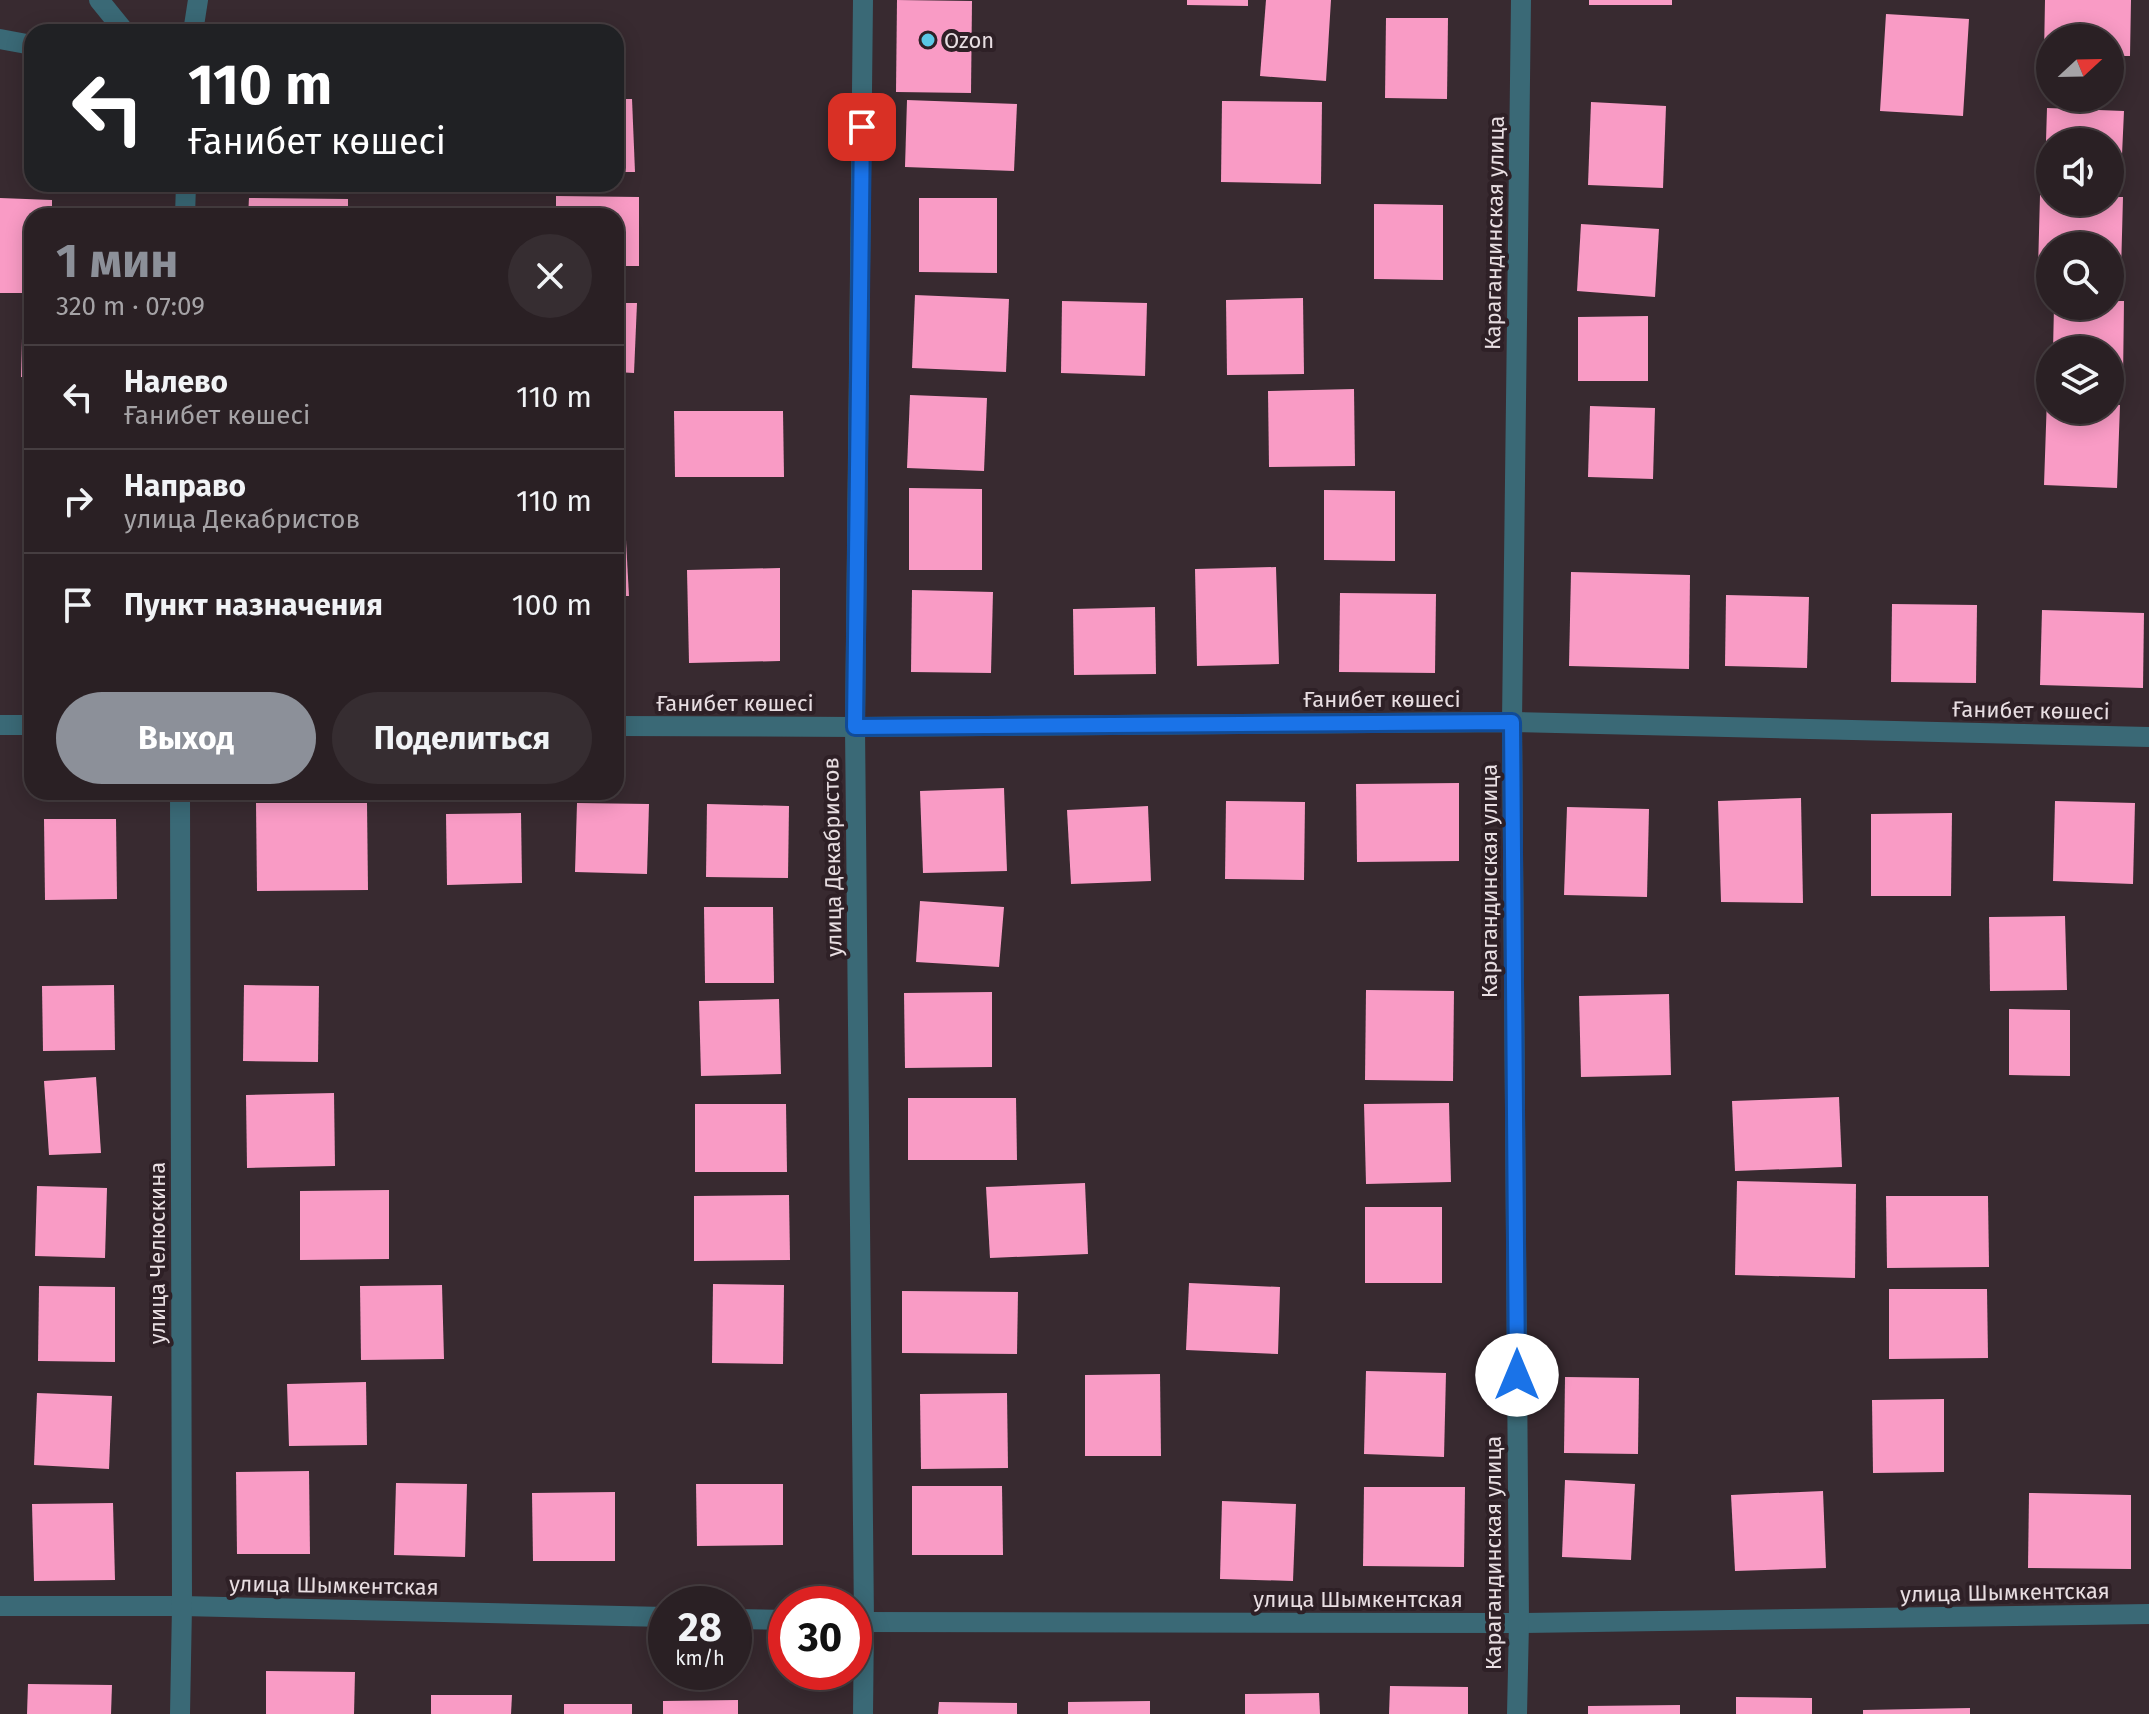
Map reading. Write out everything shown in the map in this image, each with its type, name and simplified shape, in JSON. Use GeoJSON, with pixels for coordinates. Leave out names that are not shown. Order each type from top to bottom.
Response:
{"type":"FeatureCollection","features":[{"type":"Feature","properties":{"kind":"street"},"geometry":{"type":"LineString","coordinates":[[99,0],[118,24]]}},
{"type":"Feature","properties":{"kind":"street"},"geometry":{"type":"LineString","coordinates":[[194,24],[198,0]]}},
{"type":"Feature","properties":{"kind":"street","name":"улица Декабристов"},"geometry":{"type":"LineString","coordinates":[[859,1586],[855,727],[863,0]]}},
{"type":"Feature","properties":{"kind":"street","name":"Карагандинская улица"},"geometry":{"type":"LineString","coordinates":[[1517,1714],[1519,1623],[1512,722],[1521,0]]}},
{"type":"Feature","properties":{"kind":"street"},"geometry":{"type":"LineString","coordinates":[[0,39],[24,44]]}},
{"type":"Feature","properties":{"kind":"street","name":"Ғанибет көшесі"},"geometry":{"type":"LineString","coordinates":[[624,726],[1512,722],[2149,737]]}},
{"type":"Feature","properties":{"kind":"street"},"geometry":{"type":"LineString","coordinates":[[0,725],[24,725]]}},
{"type":"Feature","properties":{"kind":"street","name":"улица Челюскина"},"geometry":{"type":"LineString","coordinates":[[180,800],[180,1714]]}},
{"type":"Feature","properties":{"kind":"street","name":"улица Шымкентская"},"geometry":{"type":"LineString","coordinates":[[0,1606],[182,1606],[648,1617]]}},
{"type":"Feature","properties":{"kind":"street","name":"улица Шымкентская"},"geometry":{"type":"LineString","coordinates":[[872,1622],[1519,1623],[2149,1614]]}},
{"type":"Feature","properties":{"kind":"street","name":"улица Декабристов"},"geometry":{"type":"LineString","coordinates":[[862,1690],[863,1714]]}},
{"type":"Feature","properties":{"kind":"building"},"geometry":{"type":"Polygon","coordinates":[[[897,0],[972,1],[971,93],[896,92],[897,0]]]}},
{"type":"Feature","properties":{"kind":"building"},"geometry":{"type":"Polygon","coordinates":[[[1187,0],[1248,0],[1248,6],[1187,5],[1187,0]]]}},
{"type":"Feature","properties":{"kind":"building"},"geometry":{"type":"Polygon","coordinates":[[[1266,0],[1331,0],[1326,81],[1260,76],[1266,0]]]}},
{"type":"Feature","properties":{"kind":"building"},"geometry":{"type":"Polygon","coordinates":[[[1589,0],[1672,0],[1672,5],[1589,5],[1589,0]]]}},
{"type":"Feature","properties":{"kind":"building"},"geometry":{"type":"Polygon","coordinates":[[[2045,0],[2131,0],[2130,56],[2124,56],[2124,24],[2045,24],[2045,0]]]}},
{"type":"Feature","properties":{"kind":"building"},"geometry":{"type":"Polygon","coordinates":[[[1886,14],[1969,19],[1963,116],[1880,111],[1886,14]]]}},
{"type":"Feature","properties":{"kind":"building"},"geometry":{"type":"Polygon","coordinates":[[[1386,18],[1448,18],[1447,99],[1385,98],[1386,18]]]}},
{"type":"Feature","properties":{"kind":"building"},"geometry":{"type":"Polygon","coordinates":[[[624,99],[632,99],[635,172],[624,172],[624,99]]]}},
{"type":"Feature","properties":{"kind":"building"},"geometry":{"type":"Polygon","coordinates":[[[907,100],[1017,104],[1014,171],[905,167],[907,100]]]}},
{"type":"Feature","properties":{"kind":"building"},"geometry":{"type":"Polygon","coordinates":[[[1222,101],[1322,102],[1321,184],[1221,182],[1222,101]]]}},
{"type":"Feature","properties":{"kind":"building"},"geometry":{"type":"Polygon","coordinates":[[[1591,102],[1666,106],[1663,188],[1588,185],[1591,102]]]}},
{"type":"Feature","properties":{"kind":"building"},"geometry":{"type":"Polygon","coordinates":[[[2047,112],[2124,112],[2123,128],[2046,128],[2047,112]]]}},
{"type":"Feature","properties":{"kind":"building"},"geometry":{"type":"Polygon","coordinates":[[[556,196],[639,197],[639,266],[624,266],[624,208],[556,208],[556,196]]]}},
{"type":"Feature","properties":{"kind":"building"},"geometry":{"type":"Polygon","coordinates":[[[0,198],[52,200],[52,208],[24,208],[24,293],[0,293],[0,198]]]}},
{"type":"Feature","properties":{"kind":"building"},"geometry":{"type":"Polygon","coordinates":[[[249,198],[348,199],[348,208],[248,208],[249,198]]]}},
{"type":"Feature","properties":{"kind":"building"},"geometry":{"type":"Polygon","coordinates":[[[919,198],[997,198],[997,273],[919,272],[919,198]]]}},
{"type":"Feature","properties":{"kind":"building"},"geometry":{"type":"Polygon","coordinates":[[[1374,204],[1443,205],[1443,280],[1374,279],[1374,204]]]}},
{"type":"Feature","properties":{"kind":"building"},"geometry":{"type":"Polygon","coordinates":[[[2039,216],[2122,216],[2122,232],[2039,232],[2039,216]]]}},
{"type":"Feature","properties":{"kind":"building"},"geometry":{"type":"Polygon","coordinates":[[[1581,224],[1659,229],[1655,297],[1577,291],[1581,224]]]}},
{"type":"Feature","properties":{"kind":"building"},"geometry":{"type":"Polygon","coordinates":[[[915,295],[1009,299],[1006,372],[912,368],[915,295]]]}},
{"type":"Feature","properties":{"kind":"building"},"geometry":{"type":"Polygon","coordinates":[[[1303,298],[1304,374],[1227,375],[1226,300],[1303,298]]]}},
{"type":"Feature","properties":{"kind":"building"},"geometry":{"type":"Polygon","coordinates":[[[23,300],[24,300],[24,377],[21,377],[23,300]]]}},
{"type":"Feature","properties":{"kind":"building"},"geometry":{"type":"Polygon","coordinates":[[[1062,301],[1147,303],[1145,376],[1061,373],[1062,301]]]}},
{"type":"Feature","properties":{"kind":"building"},"geometry":{"type":"Polygon","coordinates":[[[624,303],[637,303],[634,373],[624,372],[624,303]]]}},
{"type":"Feature","properties":{"kind":"building"},"geometry":{"type":"Polygon","coordinates":[[[1648,316],[1648,381],[1578,381],[1578,317],[1648,316]]]}},
{"type":"Feature","properties":{"kind":"building"},"geometry":{"type":"Polygon","coordinates":[[[2054,320],[2124,320],[2124,336],[2053,336],[2054,320]]]}},
{"type":"Feature","properties":{"kind":"building"},"geometry":{"type":"Polygon","coordinates":[[[1354,389],[1355,466],[1269,467],[1268,391],[1354,389]]]}},
{"type":"Feature","properties":{"kind":"building"},"geometry":{"type":"Polygon","coordinates":[[[910,395],[987,398],[984,471],[907,468],[910,395]]]}},
{"type":"Feature","properties":{"kind":"building"},"geometry":{"type":"Polygon","coordinates":[[[1590,406],[1655,408],[1653,479],[1588,477],[1590,406]]]}},
{"type":"Feature","properties":{"kind":"building"},"geometry":{"type":"Polygon","coordinates":[[[674,411],[783,411],[784,477],[675,477],[674,411]]]}},
{"type":"Feature","properties":{"kind":"building"},"geometry":{"type":"Polygon","coordinates":[[[2046,424],[2119,424],[2117,488],[2044,485],[2046,424]]]}},
{"type":"Feature","properties":{"kind":"building"},"geometry":{"type":"Polygon","coordinates":[[[909,488],[982,489],[982,570],[909,570],[909,488]]]}},
{"type":"Feature","properties":{"kind":"building"},"geometry":{"type":"Polygon","coordinates":[[[1324,490],[1395,491],[1395,561],[1324,560],[1324,490]]]}},
{"type":"Feature","properties":{"kind":"building"},"geometry":{"type":"Polygon","coordinates":[[[624,503],[629,596],[624,596],[624,503]]]}},
{"type":"Feature","properties":{"kind":"building"},"geometry":{"type":"Polygon","coordinates":[[[1276,567],[1279,664],[1197,666],[1195,569],[1276,567]]]}},
{"type":"Feature","properties":{"kind":"building"},"geometry":{"type":"Polygon","coordinates":[[[780,568],[780,661],[689,663],[687,570],[780,568]]]}},
{"type":"Feature","properties":{"kind":"building"},"geometry":{"type":"Polygon","coordinates":[[[1571,572],[1690,575],[1689,669],[1569,666],[1571,572]]]}},
{"type":"Feature","properties":{"kind":"building"},"geometry":{"type":"Polygon","coordinates":[[[912,590],[993,592],[991,673],[911,672],[912,590]]]}},
{"type":"Feature","properties":{"kind":"building"},"geometry":{"type":"Polygon","coordinates":[[[1340,593],[1436,594],[1435,673],[1339,672],[1340,593]]]}},
{"type":"Feature","properties":{"kind":"building"},"geometry":{"type":"Polygon","coordinates":[[[1726,595],[1809,597],[1807,668],[1725,666],[1726,595]]]}},
{"type":"Feature","properties":{"kind":"building"},"geometry":{"type":"Polygon","coordinates":[[[1892,604],[1977,605],[1976,683],[1891,682],[1892,604]]]}},
{"type":"Feature","properties":{"kind":"building"},"geometry":{"type":"Polygon","coordinates":[[[1155,607],[1156,674],[1074,675],[1073,609],[1155,607]]]}},
{"type":"Feature","properties":{"kind":"building"},"geometry":{"type":"Polygon","coordinates":[[[2042,610],[2144,613],[2143,688],[2040,685],[2042,610]]]}},
{"type":"Feature","properties":{"kind":"building"},"geometry":{"type":"Polygon","coordinates":[[[1459,783],[1459,861],[1357,862],[1356,784],[1459,783]]]}},
{"type":"Feature","properties":{"kind":"building"},"geometry":{"type":"Polygon","coordinates":[[[1004,788],[1007,871],[923,873],[920,791],[1004,788]]]}},
{"type":"Feature","properties":{"kind":"building"},"geometry":{"type":"Polygon","coordinates":[[[1801,798],[1803,903],[1721,902],[1718,801],[1801,798]]]}},
{"type":"Feature","properties":{"kind":"building"},"geometry":{"type":"Polygon","coordinates":[[[1226,801],[1305,802],[1304,880],[1225,879],[1226,801]]]}},
{"type":"Feature","properties":{"kind":"building"},"geometry":{"type":"Polygon","coordinates":[[[2055,801],[2135,803],[2133,884],[2053,881],[2055,801]]]}},
{"type":"Feature","properties":{"kind":"building"},"geometry":{"type":"Polygon","coordinates":[[[256,803],[367,803],[368,890],[257,891],[256,803]]]}},
{"type":"Feature","properties":{"kind":"building"},"geometry":{"type":"Polygon","coordinates":[[[577,803],[649,804],[647,874],[575,872],[577,803]]]}},
{"type":"Feature","properties":{"kind":"building"},"geometry":{"type":"Polygon","coordinates":[[[707,804],[789,806],[788,878],[706,877],[707,804]]]}},
{"type":"Feature","properties":{"kind":"building"},"geometry":{"type":"Polygon","coordinates":[[[1148,806],[1151,881],[1071,884],[1067,810],[1148,806]]]}},
{"type":"Feature","properties":{"kind":"building"},"geometry":{"type":"Polygon","coordinates":[[[1567,807],[1649,809],[1647,897],[1564,895],[1567,807]]]}},
{"type":"Feature","properties":{"kind":"building"},"geometry":{"type":"Polygon","coordinates":[[[521,813],[522,883],[447,885],[446,814],[521,813]]]}},
{"type":"Feature","properties":{"kind":"building"},"geometry":{"type":"Polygon","coordinates":[[[1952,813],[1951,896],[1871,896],[1871,814],[1952,813]]]}},
{"type":"Feature","properties":{"kind":"building"},"geometry":{"type":"Polygon","coordinates":[[[44,819],[116,819],[117,899],[45,900],[44,819]]]}},
{"type":"Feature","properties":{"kind":"building"},"geometry":{"type":"Polygon","coordinates":[[[920,901],[1004,907],[999,967],[916,962],[920,901]]]}},
{"type":"Feature","properties":{"kind":"building"},"geometry":{"type":"Polygon","coordinates":[[[704,907],[773,907],[774,983],[705,983],[704,907]]]}},
{"type":"Feature","properties":{"kind":"building"},"geometry":{"type":"Polygon","coordinates":[[[2065,916],[2067,990],[1990,991],[1989,917],[2065,916]]]}},
{"type":"Feature","properties":{"kind":"building"},"geometry":{"type":"Polygon","coordinates":[[[114,985],[115,1050],[43,1051],[42,986],[114,985]]]}},
{"type":"Feature","properties":{"kind":"building"},"geometry":{"type":"Polygon","coordinates":[[[244,985],[319,986],[318,1062],[243,1061],[244,985]]]}},
{"type":"Feature","properties":{"kind":"building"},"geometry":{"type":"Polygon","coordinates":[[[1366,990],[1454,991],[1453,1081],[1365,1080],[1366,990]]]}},
{"type":"Feature","properties":{"kind":"building"},"geometry":{"type":"Polygon","coordinates":[[[992,992],[992,1067],[905,1068],[904,993],[992,992]]]}},
{"type":"Feature","properties":{"kind":"building"},"geometry":{"type":"Polygon","coordinates":[[[1669,994],[1671,1075],[1581,1077],[1579,996],[1669,994]]]}},
{"type":"Feature","properties":{"kind":"building"},"geometry":{"type":"Polygon","coordinates":[[[779,999],[781,1074],[701,1076],[699,1001],[779,999]]]}},
{"type":"Feature","properties":{"kind":"building"},"geometry":{"type":"Polygon","coordinates":[[[2009,1009],[2070,1010],[2070,1076],[2009,1075],[2009,1009]]]}},
{"type":"Feature","properties":{"kind":"building"},"geometry":{"type":"Polygon","coordinates":[[[96,1077],[101,1153],[49,1155],[44,1081],[96,1077]]]}},
{"type":"Feature","properties":{"kind":"building"},"geometry":{"type":"Polygon","coordinates":[[[334,1093],[335,1166],[247,1168],[246,1095],[334,1093]]]}},
{"type":"Feature","properties":{"kind":"building"},"geometry":{"type":"Polygon","coordinates":[[[1839,1097],[1842,1167],[1735,1171],[1732,1101],[1839,1097]]]}},
{"type":"Feature","properties":{"kind":"building"},"geometry":{"type":"Polygon","coordinates":[[[908,1098],[1016,1098],[1017,1160],[908,1160],[908,1098]]]}},
{"type":"Feature","properties":{"kind":"building"},"geometry":{"type":"Polygon","coordinates":[[[1449,1103],[1451,1182],[1366,1184],[1364,1104],[1449,1103]]]}},
{"type":"Feature","properties":{"kind":"building"},"geometry":{"type":"Polygon","coordinates":[[[695,1104],[786,1104],[787,1172],[695,1172],[695,1104]]]}},
{"type":"Feature","properties":{"kind":"building"},"geometry":{"type":"Polygon","coordinates":[[[1737,1181],[1856,1184],[1855,1278],[1735,1275],[1737,1181]]]}},
{"type":"Feature","properties":{"kind":"building"},"geometry":{"type":"Polygon","coordinates":[[[1085,1183],[1088,1254],[990,1258],[986,1187],[1085,1183]]]}},
{"type":"Feature","properties":{"kind":"building"},"geometry":{"type":"Polygon","coordinates":[[[37,1186],[107,1188],[105,1258],[35,1256],[37,1186]]]}},
{"type":"Feature","properties":{"kind":"building"},"geometry":{"type":"Polygon","coordinates":[[[389,1190],[389,1259],[300,1260],[300,1191],[389,1190]]]}},
{"type":"Feature","properties":{"kind":"building"},"geometry":{"type":"Polygon","coordinates":[[[789,1195],[790,1260],[694,1261],[694,1196],[789,1195]]]}},
{"type":"Feature","properties":{"kind":"building"},"geometry":{"type":"Polygon","coordinates":[[[1886,1196],[1988,1196],[1989,1267],[1887,1268],[1886,1196]]]}},
{"type":"Feature","properties":{"kind":"building"},"geometry":{"type":"Polygon","coordinates":[[[1365,1207],[1442,1207],[1442,1283],[1365,1283],[1365,1207]]]}},
{"type":"Feature","properties":{"kind":"building"},"geometry":{"type":"Polygon","coordinates":[[[1189,1283],[1280,1287],[1278,1354],[1186,1350],[1189,1283]]]}},
{"type":"Feature","properties":{"kind":"building"},"geometry":{"type":"Polygon","coordinates":[[[713,1284],[784,1285],[783,1364],[712,1363],[713,1284]]]}},
{"type":"Feature","properties":{"kind":"building"},"geometry":{"type":"Polygon","coordinates":[[[442,1285],[444,1359],[361,1360],[360,1286],[442,1285]]]}},
{"type":"Feature","properties":{"kind":"building"},"geometry":{"type":"Polygon","coordinates":[[[39,1286],[115,1287],[115,1362],[38,1361],[39,1286]]]}},
{"type":"Feature","properties":{"kind":"building"},"geometry":{"type":"Polygon","coordinates":[[[1889,1289],[1987,1289],[1988,1358],[1889,1359],[1889,1289]]]}},
{"type":"Feature","properties":{"kind":"building"},"geometry":{"type":"Polygon","coordinates":[[[902,1291],[1018,1292],[1017,1354],[902,1353],[902,1291]]]}},
{"type":"Feature","properties":{"kind":"building"},"geometry":{"type":"Polygon","coordinates":[[[1366,1371],[1446,1373],[1444,1457],[1364,1454],[1366,1371]]]}},
{"type":"Feature","properties":{"kind":"building"},"geometry":{"type":"Polygon","coordinates":[[[1160,1374],[1161,1456],[1085,1456],[1085,1375],[1160,1374]]]}},
{"type":"Feature","properties":{"kind":"building"},"geometry":{"type":"Polygon","coordinates":[[[1565,1377],[1639,1378],[1638,1454],[1564,1453],[1565,1377]]]}},
{"type":"Feature","properties":{"kind":"building"},"geometry":{"type":"Polygon","coordinates":[[[366,1382],[367,1445],[289,1446],[287,1384],[366,1382]]]}},
{"type":"Feature","properties":{"kind":"building"},"geometry":{"type":"Polygon","coordinates":[[[37,1393],[112,1396],[109,1469],[34,1465],[37,1393]]]}},
{"type":"Feature","properties":{"kind":"building"},"geometry":{"type":"Polygon","coordinates":[[[1007,1393],[1008,1468],[921,1469],[920,1394],[1007,1393]]]}},
{"type":"Feature","properties":{"kind":"building"},"geometry":{"type":"Polygon","coordinates":[[[1944,1399],[1944,1472],[1873,1473],[1872,1400],[1944,1399]]]}},
{"type":"Feature","properties":{"kind":"building"},"geometry":{"type":"Polygon","coordinates":[[[309,1471],[310,1554],[237,1554],[236,1472],[309,1471]]]}},
{"type":"Feature","properties":{"kind":"building"},"geometry":{"type":"Polygon","coordinates":[[[1565,1480],[1635,1484],[1631,1560],[1562,1557],[1565,1480]]]}},
{"type":"Feature","properties":{"kind":"building"},"geometry":{"type":"Polygon","coordinates":[[[396,1483],[467,1484],[465,1557],[394,1555],[396,1483]]]}},
{"type":"Feature","properties":{"kind":"building"},"geometry":{"type":"Polygon","coordinates":[[[696,1484],[783,1484],[783,1545],[697,1546],[696,1484]]]}},
{"type":"Feature","properties":{"kind":"building"},"geometry":{"type":"Polygon","coordinates":[[[912,1486],[1002,1486],[1003,1555],[912,1555],[912,1486]]]}},
{"type":"Feature","properties":{"kind":"building"},"geometry":{"type":"Polygon","coordinates":[[[1364,1487],[1465,1487],[1464,1567],[1363,1566],[1364,1487]]]}},
{"type":"Feature","properties":{"kind":"building"},"geometry":{"type":"Polygon","coordinates":[[[1823,1491],[1826,1568],[1735,1571],[1731,1495],[1823,1491]]]}},
{"type":"Feature","properties":{"kind":"building"},"geometry":{"type":"Polygon","coordinates":[[[615,1492],[615,1561],[533,1561],[532,1493],[615,1492]]]}},
{"type":"Feature","properties":{"kind":"building"},"geometry":{"type":"Polygon","coordinates":[[[2029,1493],[2131,1495],[2131,1569],[2028,1568],[2029,1493]]]}},
{"type":"Feature","properties":{"kind":"building"},"geometry":{"type":"Polygon","coordinates":[[[1222,1501],[1296,1504],[1293,1581],[1220,1579],[1222,1501]]]}},
{"type":"Feature","properties":{"kind":"building"},"geometry":{"type":"Polygon","coordinates":[[[113,1503],[115,1580],[34,1581],[32,1504],[113,1503]]]}},
{"type":"Feature","properties":{"kind":"building"},"geometry":{"type":"Polygon","coordinates":[[[266,1671],[355,1672],[354,1714],[266,1714],[266,1671]]]}},
{"type":"Feature","properties":{"kind":"building"},"geometry":{"type":"Polygon","coordinates":[[[28,1684],[112,1685],[111,1714],[27,1714],[28,1684]]]}},
{"type":"Feature","properties":{"kind":"building"},"geometry":{"type":"Polygon","coordinates":[[[1390,1686],[1468,1687],[1468,1714],[1389,1714],[1390,1686]]]}},
{"type":"Feature","properties":{"kind":"building"},"geometry":{"type":"Polygon","coordinates":[[[1319,1693],[1320,1714],[1245,1714],[1245,1694],[1319,1693]]]}},
{"type":"Feature","properties":{"kind":"building"},"geometry":{"type":"Polygon","coordinates":[[[431,1695],[512,1695],[511,1714],[431,1714],[431,1695]]]}},
{"type":"Feature","properties":{"kind":"building"},"geometry":{"type":"Polygon","coordinates":[[[1736,1697],[1812,1698],[1812,1714],[1736,1714],[1736,1697]]]}},
{"type":"Feature","properties":{"kind":"building"},"geometry":{"type":"Polygon","coordinates":[[[738,1700],[738,1714],[663,1714],[663,1701],[738,1700]]]}},
{"type":"Feature","properties":{"kind":"building"},"geometry":{"type":"Polygon","coordinates":[[[1150,1701],[1150,1714],[1068,1714],[1068,1702],[1150,1701]]]}},
{"type":"Feature","properties":{"kind":"building"},"geometry":{"type":"Polygon","coordinates":[[[939,1702],[1017,1703],[1017,1714],[938,1714],[939,1702]]]}},
{"type":"Feature","properties":{"kind":"building"},"geometry":{"type":"Polygon","coordinates":[[[564,1704],[632,1704],[632,1714],[564,1714],[564,1704]]]}},
{"type":"Feature","properties":{"kind":"building"},"geometry":{"type":"Polygon","coordinates":[[[1680,1705],[1680,1714],[1588,1714],[1588,1706],[1680,1705]]]}},
{"type":"Feature","properties":{"kind":"building"},"geometry":{"type":"Polygon","coordinates":[[[1970,1708],[1970,1714],[1863,1714],[1863,1710],[1970,1708]]]}},
{"type":"Feature","properties":{"kind":"place","name":"Ozon"},"geometry":{"type":"Point","coordinates":[928,40]}},
{"type":"Feature","properties":{"kind":"route"},"geometry":{"type":"LineString","coordinates":[[862,127],[855,727],[1512,722],[1517,1375]]}}]}
